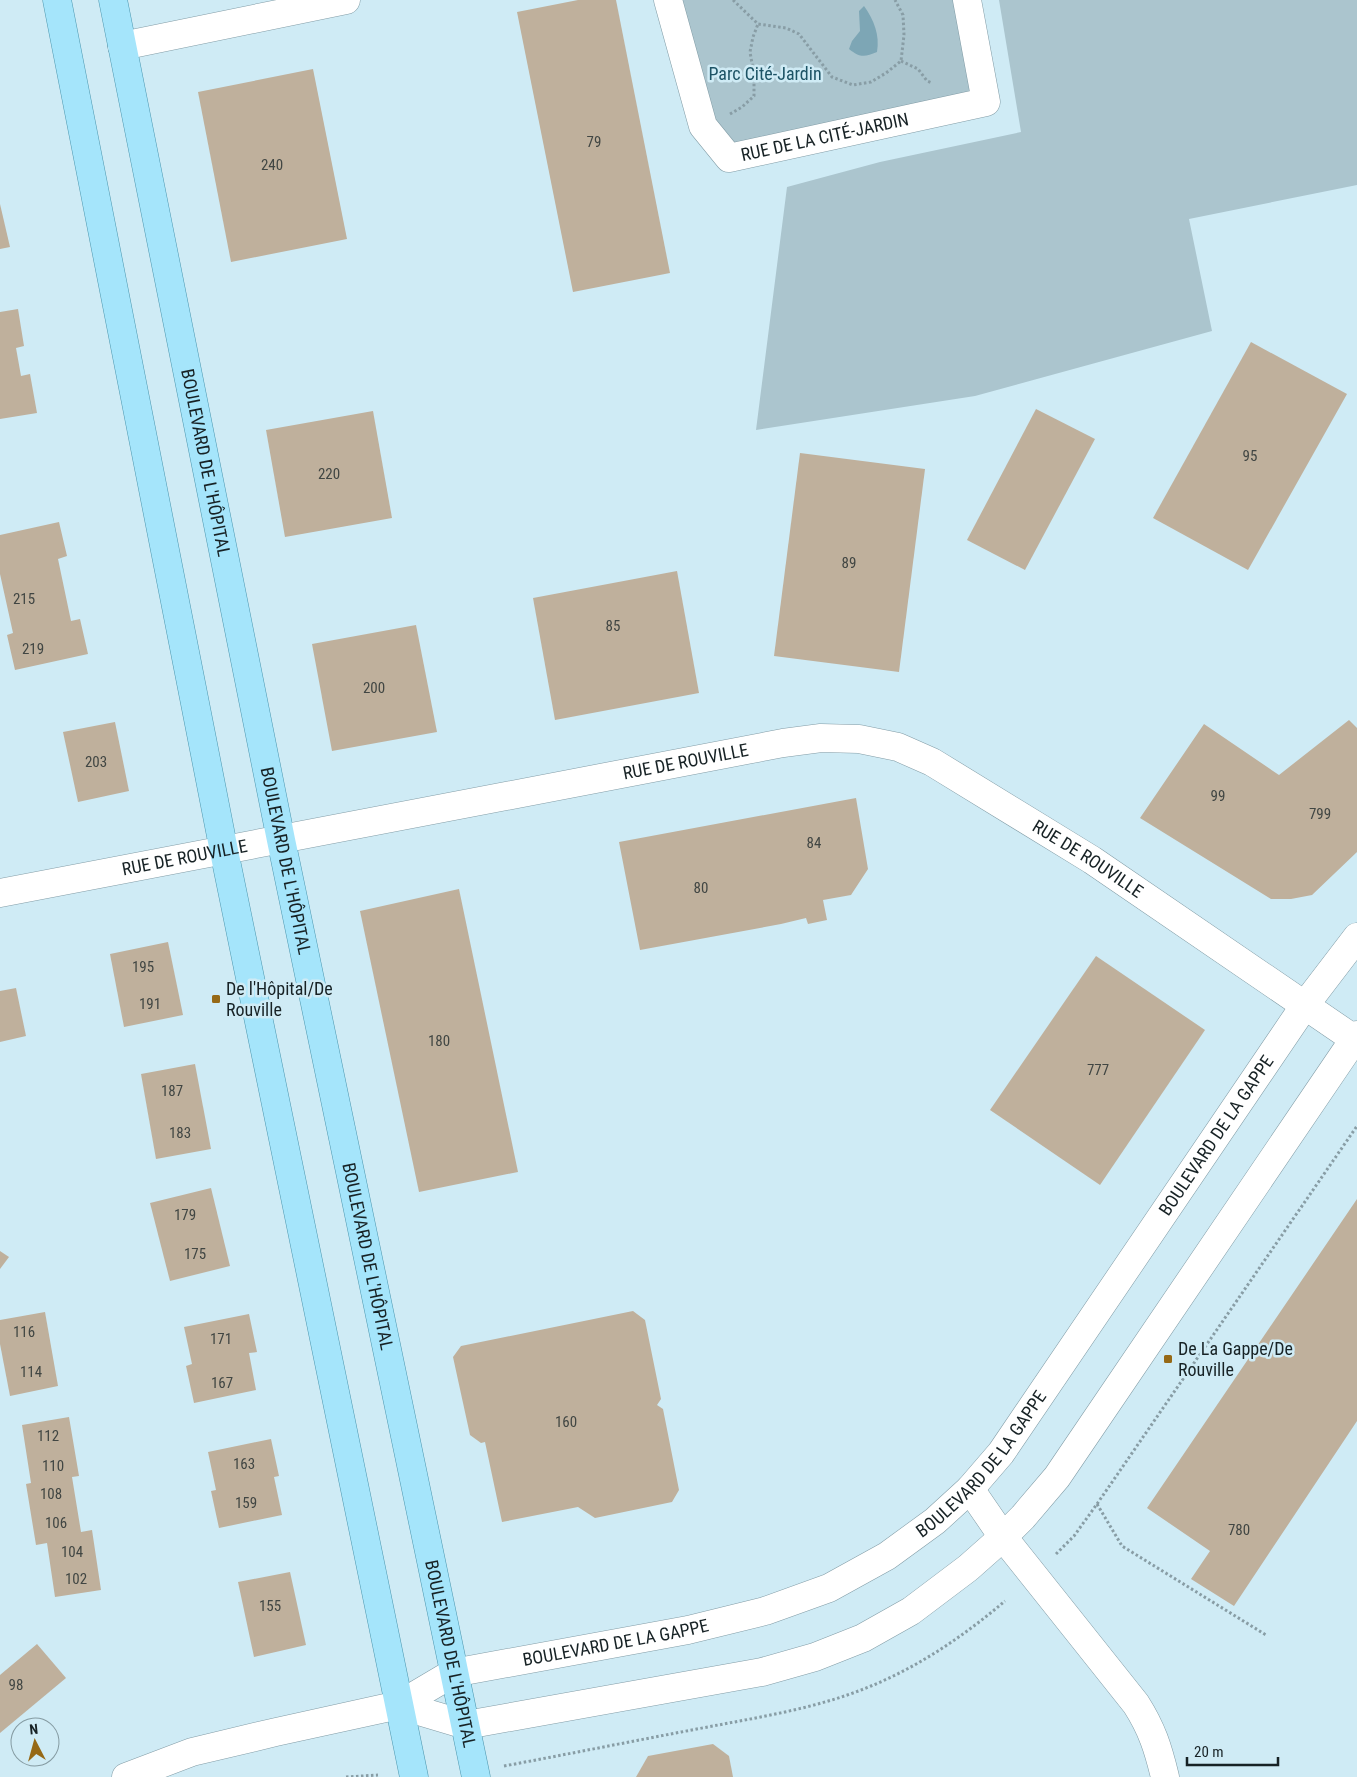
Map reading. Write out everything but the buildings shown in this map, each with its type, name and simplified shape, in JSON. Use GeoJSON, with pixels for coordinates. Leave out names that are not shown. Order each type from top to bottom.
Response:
{"type":"FeatureCollection","features":[{"type":"Feature","properties":{"kind":"main road"},"geometry":{"type":"LineString","coordinates":[[57,0],[224,851],[414,1777]]}},
{"type":"Feature","properties":{"kind":"main road","name":"BOULEVARD DE L'HÔPITAL"},"geometry":{"type":"LineString","coordinates":[[113,0],[281,840],[476,1777]]}},
{"type":"Feature","properties":{"kind":"street"},"geometry":{"type":"LineString","coordinates":[[122,46],[346,0]]}},
{"type":"Feature","properties":{"kind":"street","name":"RUE DE LA CITÉ-JARDIN"},"geometry":{"type":"LineString","coordinates":[[668,0],[703,126],[729,158],[986,102],[967,0]]}},
{"type":"Feature","properties":{"kind":"street","name":"RUE DE ROUVILLE"},"geometry":{"type":"LineString","coordinates":[[0,893],[783,743],[821,738],[858,739],[898,747],[932,762],[1092,860],[1305,1006],[1356,1038]]}},
{"type":"Feature","properties":{"kind":"street","name":"BOULEVARD DE LA GAPPE"},"geometry":{"type":"LineString","coordinates":[[126,1777],[192,1752],[399,1706],[453,1673],[688,1630],[765,1612],[829,1588],[887,1556],[934,1521],[970,1489],[1001,1453],[1305,1006],[1357,937]]}},
{"type":"Feature","properties":{"kind":"street","name":"BOULEVARD DE LA GAPPE"},"geometry":{"type":"LineString","coordinates":[[399,1706],[466,1724],[762,1672],[815,1657],[863,1638],[911,1611],[968,1568],[1003,1537],[1057,1477],[1356,1038]]}},
{"type":"Feature","properties":{"kind":"street"},"geometry":{"type":"LineString","coordinates":[[970,1489],[1003,1537],[1136,1704],[1155,1739],[1165,1777]]}},
{"type":"Feature","properties":{"kind":"path"},"geometry":{"type":"LineString","coordinates":[[733,0],[758,24],[786,28],[800,34],[832,77],[853,85],[871,82],[886,73],[900,61],[904,35],[903,15],[895,0]]}},
{"type":"Feature","properties":{"kind":"path"},"geometry":{"type":"LineString","coordinates":[[703,126],[727,116],[754,96],[754,75],[750,52],[758,24]]}},
{"type":"Feature","properties":{"kind":"path"},"geometry":{"type":"LineString","coordinates":[[1056,1554],[1074,1536],[1097,1504],[1357,1126]]}},
{"type":"Feature","properties":{"kind":"path"},"geometry":{"type":"LineString","coordinates":[[1097,1504],[1122,1546],[1266,1635]]}},
{"type":"Feature","properties":{"kind":"path"},"geometry":{"type":"LineString","coordinates":[[504,1766],[773,1714],[863,1689],[906,1670],[933,1654],[962,1636],[1005,1601]]}},
{"type":"Feature","properties":{"kind":"path"},"geometry":{"type":"LineString","coordinates":[[346,1777],[378,1775]]}},
{"type":"Feature","properties":{"kind":"green space","name":"Parc Cité-Jardin"},"geometry":{"type":"Polygon","coordinates":[[[668,0],[967,0],[986,102],[729,158],[668,0]]]}},
{"type":"Feature","properties":{"kind":"green space"},"geometry":{"type":"Polygon","coordinates":[[[999,0],[1357,0],[1357,185],[1189,219],[1212,331],[975,396],[756,430],[787,187],[880,162],[1021,132],[999,0]]]}},
{"type":"Feature","properties":{"kind":"shaded area"},"geometry":{"type":"Polygon","coordinates":[[[864,6],[875,28],[878,46],[877,52],[863,56],[849,49],[852,41],[860,31],[859,11],[864,6]]]}},
{"type":"Feature","properties":{"kind":"place","name":"De l'Hôpital/De Rouville"},"geometry":{"type":"Point","coordinates":[216,999]}},
{"type":"Feature","properties":{"kind":"place","name":"De La Gappe/De Rouville"},"geometry":{"type":"Point","coordinates":[1168,1359]}}]}
